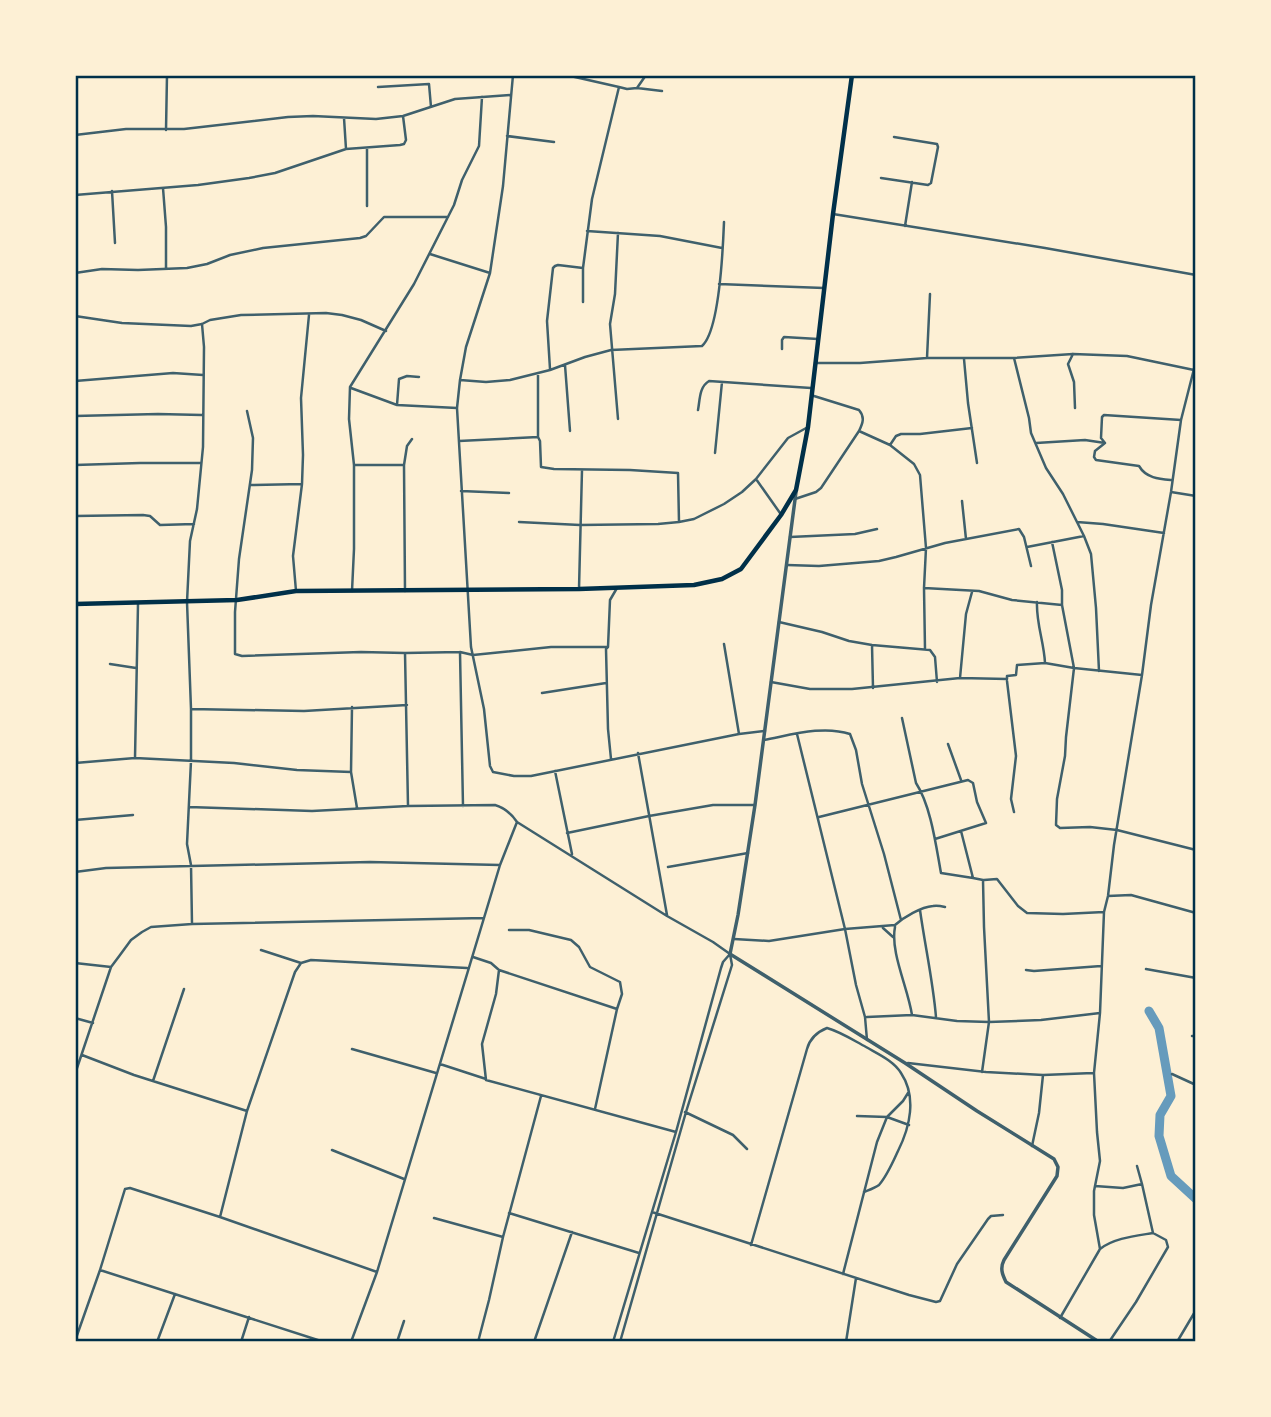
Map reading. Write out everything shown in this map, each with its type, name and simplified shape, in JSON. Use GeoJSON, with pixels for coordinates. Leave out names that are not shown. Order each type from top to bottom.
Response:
{"type":"FeatureCollection","features":[{"type":"Feature","properties":{"kind":"main road"},"geometry":{"type":"LineString","coordinates":[[75,604],[237,600],[296,591],[579,589],[694,585],[722,579],[741,569],[782,515],[796,490],[808,427],[852,75]]}},
{"type":"Feature","properties":{"kind":"street"},"geometry":{"type":"LineString","coordinates":[[166,130],[167,75]]}},
{"type":"Feature","properties":{"kind":"street"},"geometry":{"type":"LineString","coordinates":[[513,75],[503,186],[490,273],[466,347],[457,408],[471,647],[484,709],[490,766],[493,772],[531,776],[739,734],[765,732]]}},
{"type":"Feature","properties":{"kind":"street"},"geometry":{"type":"LineString","coordinates":[[566,75],[627,89],[662,91]]}},
{"type":"Feature","properties":{"kind":"street"},"geometry":{"type":"LineString","coordinates":[[637,88],[646,75]]}},
{"type":"Feature","properties":{"kind":"street"},"geometry":{"type":"LineString","coordinates":[[378,87],[429,84],[431,107]]}},
{"type":"Feature","properties":{"kind":"street"},"geometry":{"type":"LineString","coordinates":[[583,302],[583,268],[592,199],[619,87]]}},
{"type":"Feature","properties":{"kind":"street"},"geometry":{"type":"LineString","coordinates":[[75,135],[125,129],[166,130],[288,117],[403,116],[455,99],[510,95]]}},
{"type":"Feature","properties":{"kind":"street"},"geometry":{"type":"LineString","coordinates":[[352,591],[354,465],[349,419],[350,387],[414,284],[454,205],[462,180],[479,146],[482,97]]}},
{"type":"Feature","properties":{"kind":"street"},"geometry":{"type":"LineString","coordinates":[[75,195],[198,185],[275,173],[346,149],[404,144],[406,140],[403,116]]}},
{"type":"Feature","properties":{"kind":"street"},"geometry":{"type":"LineString","coordinates":[[344,118],[346,149]]}},
{"type":"Feature","properties":{"kind":"street"},"geometry":{"type":"LineString","coordinates":[[507,136],[554,142]]}},
{"type":"Feature","properties":{"kind":"street"},"geometry":{"type":"LineString","coordinates":[[881,178],[928,185],[931,183],[937,144],[894,137]]}},
{"type":"Feature","properties":{"kind":"street"},"geometry":{"type":"LineString","coordinates":[[367,148],[367,206]]}},
{"type":"Feature","properties":{"kind":"street"},"geometry":{"type":"LineString","coordinates":[[905,226],[912,182]]}},
{"type":"Feature","properties":{"kind":"street"},"geometry":{"type":"LineString","coordinates":[[163,188],[166,268]]}},
{"type":"Feature","properties":{"kind":"street"},"geometry":{"type":"LineString","coordinates":[[112,191],[115,243]]}},
{"type":"Feature","properties":{"kind":"street"},"geometry":{"type":"LineString","coordinates":[[833,214],[1196,275]]}},
{"type":"Feature","properties":{"kind":"street"},"geometry":{"type":"LineString","coordinates":[[75,273],[102,269],[187,268],[263,248],[360,238],[366,236],[384,217],[448,217]]}},
{"type":"Feature","properties":{"kind":"street"},"geometry":{"type":"LineString","coordinates":[[460,380],[498,382],[538,374],[611,350],[702,346],[710,335],[715,317],[724,222]]}},
{"type":"Feature","properties":{"kind":"street"},"geometry":{"type":"LineString","coordinates":[[587,231],[660,236],[722,248]]}},
{"type":"Feature","properties":{"kind":"street"},"geometry":{"type":"LineString","coordinates":[[618,233],[615,294],[610,324],[618,419]]}},
{"type":"Feature","properties":{"kind":"street"},"geometry":{"type":"LineString","coordinates":[[430,254],[490,273]]}},
{"type":"Feature","properties":{"kind":"street"},"geometry":{"type":"LineString","coordinates":[[550,370],[547,321],[553,268],[558,265],[583,268]]}},
{"type":"Feature","properties":{"kind":"street"},"geometry":{"type":"LineString","coordinates":[[719,284],[825,288]]}},
{"type":"Feature","properties":{"kind":"street"},"geometry":{"type":"LineString","coordinates":[[927,358],[930,294]]}},
{"type":"Feature","properties":{"kind":"street"},"geometry":{"type":"LineString","coordinates":[[75,316],[142,324],[191,326],[240,315],[326,313],[361,320],[386,331]]}},
{"type":"Feature","properties":{"kind":"street"},"geometry":{"type":"LineString","coordinates":[[296,591],[293,556],[302,484],[301,398],[309,315]]}},
{"type":"Feature","properties":{"kind":"street"},"geometry":{"type":"LineString","coordinates":[[192,924],[191,865],[187,844],[191,709],[187,601],[190,541],[203,447],[202,324]]}},
{"type":"Feature","properties":{"kind":"street"},"geometry":{"type":"LineString","coordinates":[[782,349],[784,337],[818,339]]}},
{"type":"Feature","properties":{"kind":"street"},"geometry":{"type":"LineString","coordinates":[[814,363],[1073,354],[1127,356],[1194,370]]}},
{"type":"Feature","properties":{"kind":"street"},"geometry":{"type":"LineString","coordinates":[[1073,354],[1068,364],[1074,382],[1075,408]]}},
{"type":"Feature","properties":{"kind":"street"},"geometry":{"type":"LineString","coordinates":[[1014,358],[1031,433],[1046,468],[1063,494],[1091,554],[1100,671]]}},
{"type":"Feature","properties":{"kind":"street"},"geometry":{"type":"LineString","coordinates":[[964,359],[976,463]]}},
{"type":"Feature","properties":{"kind":"street"},"geometry":{"type":"LineString","coordinates":[[1100,1247],[1094,1215],[1095,1186],[1100,1161],[1094,1073],[1100,1013],[1104,912],[1181,420],[1196,361]]}},
{"type":"Feature","properties":{"kind":"street"},"geometry":{"type":"LineString","coordinates":[[565,365],[570,431]]}},
{"type":"Feature","properties":{"kind":"street"},"geometry":{"type":"LineString","coordinates":[[75,381],[173,373],[203,375]]}},
{"type":"Feature","properties":{"kind":"street"},"geometry":{"type":"LineString","coordinates":[[538,374],[541,467],[678,473],[679,523]]}},
{"type":"Feature","properties":{"kind":"street"},"geometry":{"type":"LineString","coordinates":[[397,405],[399,379],[407,376],[419,377]]}},
{"type":"Feature","properties":{"kind":"street"},"geometry":{"type":"LineString","coordinates":[[698,410],[703,385],[709,381],[811,388]]}},
{"type":"Feature","properties":{"kind":"street"},"geometry":{"type":"LineString","coordinates":[[715,453],[722,382]]}},
{"type":"Feature","properties":{"kind":"street"},"geometry":{"type":"LineString","coordinates":[[350,387],[397,405],[457,408]]}},
{"type":"Feature","properties":{"kind":"street"},"geometry":{"type":"LineString","coordinates":[[795,499],[821,488],[863,422],[863,414],[859,410],[811,396]]}},
{"type":"Feature","properties":{"kind":"street"},"geometry":{"type":"LineString","coordinates":[[247,411],[253,438],[250,485],[239,559],[234,654],[460,652],[474,655],[551,647],[608,647]]}},
{"type":"Feature","properties":{"kind":"street"},"geometry":{"type":"LineString","coordinates":[[75,416],[202,415]]}},
{"type":"Feature","properties":{"kind":"street"},"geometry":{"type":"LineString","coordinates":[[1105,443],[1101,438],[1104,415],[1181,420]]}},
{"type":"Feature","properties":{"kind":"street"},"geometry":{"type":"LineString","coordinates":[[519,522],[580,525],[679,523],[694,519],[724,505],[742,492],[788,438],[808,427]]}},
{"type":"Feature","properties":{"kind":"street"},"geometry":{"type":"LineString","coordinates":[[890,445],[896,436],[972,428]]}},
{"type":"Feature","properties":{"kind":"street"},"geometry":{"type":"LineString","coordinates":[[859,431],[890,445],[914,464],[920,475],[926,548],[923,588],[925,649]]}},
{"type":"Feature","properties":{"kind":"street"},"geometry":{"type":"LineString","coordinates":[[459,441],[538,437]]}},
{"type":"Feature","properties":{"kind":"street"},"geometry":{"type":"LineString","coordinates":[[405,591],[404,465],[407,446],[412,439]]}},
{"type":"Feature","properties":{"kind":"street"},"geometry":{"type":"LineString","coordinates":[[1035,443],[1076,440],[1105,443]]}},
{"type":"Feature","properties":{"kind":"street"},"geometry":{"type":"LineString","coordinates":[[1105,443],[1096,451],[1096,460],[1139,466],[1150,476],[1173,480]]}},
{"type":"Feature","properties":{"kind":"street"},"geometry":{"type":"LineString","coordinates":[[75,465],[201,463]]}},
{"type":"Feature","properties":{"kind":"street"},"geometry":{"type":"LineString","coordinates":[[354,465],[404,465]]}},
{"type":"Feature","properties":{"kind":"street"},"geometry":{"type":"LineString","coordinates":[[579,589],[582,470]]}},
{"type":"Feature","properties":{"kind":"street"},"geometry":{"type":"LineString","coordinates":[[756,478],[782,515]]}},
{"type":"Feature","properties":{"kind":"street"},"geometry":{"type":"LineString","coordinates":[[250,485],[302,484]]}},
{"type":"Feature","properties":{"kind":"street"},"geometry":{"type":"LineString","coordinates":[[614,1342],[723,961],[730,954],[734,939],[764,740],[796,490]]}},
{"type":"Feature","properties":{"kind":"street"},"geometry":{"type":"LineString","coordinates":[[461,491],[509,493]]}},
{"type":"Feature","properties":{"kind":"street"},"geometry":{"type":"LineString","coordinates":[[1171,492],[1196,496]]}},
{"type":"Feature","properties":{"kind":"street"},"geometry":{"type":"LineString","coordinates":[[962,501],[966,539]]}},
{"type":"Feature","properties":{"kind":"street"},"geometry":{"type":"LineString","coordinates":[[75,516],[143,515],[150,516],[160,525],[194,524]]}},
{"type":"Feature","properties":{"kind":"street"},"geometry":{"type":"LineString","coordinates":[[1077,522],[1164,533]]}},
{"type":"Feature","properties":{"kind":"street"},"geometry":{"type":"LineString","coordinates":[[790,537],[855,534],[877,529]]}},
{"type":"Feature","properties":{"kind":"street"},"geometry":{"type":"LineString","coordinates":[[787,565],[819,566],[879,561],[966,539],[1019,530],[1023,533],[1031,566]]}},
{"type":"Feature","properties":{"kind":"street"},"geometry":{"type":"LineString","coordinates":[[1027,547],[1084,536]]}},
{"type":"Feature","properties":{"kind":"street"},"geometry":{"type":"LineString","coordinates":[[1052,542],[1074,668],[1056,825],[1060,828],[1117,830],[1196,850]]}},
{"type":"Feature","properties":{"kind":"street"},"geometry":{"type":"LineString","coordinates":[[611,759],[606,649],[610,600],[617,588]]}},
{"type":"Feature","properties":{"kind":"street"},"geometry":{"type":"LineString","coordinates":[[923,588],[987,592],[1012,600],[1062,605]]}},
{"type":"Feature","properties":{"kind":"street"},"geometry":{"type":"LineString","coordinates":[[960,678],[966,614],[972,591]]}},
{"type":"Feature","properties":{"kind":"street"},"geometry":{"type":"LineString","coordinates":[[1037,602],[1040,634],[1045,646],[1045,663]]}},
{"type":"Feature","properties":{"kind":"street"},"geometry":{"type":"LineString","coordinates":[[135,758],[138,603]]}},
{"type":"Feature","properties":{"kind":"street"},"geometry":{"type":"LineString","coordinates":[[779,622],[849,641],[882,647],[930,650],[935,657],[937,682]]}},
{"type":"Feature","properties":{"kind":"street"},"geometry":{"type":"LineString","coordinates":[[724,644],[739,734]]}},
{"type":"Feature","properties":{"kind":"street"},"geometry":{"type":"LineString","coordinates":[[872,645],[873,688]]}},
{"type":"Feature","properties":{"kind":"street"},"geometry":{"type":"LineString","coordinates":[[460,652],[463,806]]}},
{"type":"Feature","properties":{"kind":"street"},"geometry":{"type":"LineString","coordinates":[[405,653],[408,806]]}},
{"type":"Feature","properties":{"kind":"street"},"geometry":{"type":"LineString","coordinates":[[1014,813],[1011,799],[1016,756],[1007,676],[1016,675],[1017,665],[1045,663],[1142,675]]}},
{"type":"Feature","properties":{"kind":"street"},"geometry":{"type":"LineString","coordinates":[[110,664],[136,668]]}},
{"type":"Feature","properties":{"kind":"street"},"geometry":{"type":"LineString","coordinates":[[771,682],[810,688],[852,689],[960,678],[1007,679]]}},
{"type":"Feature","properties":{"kind":"street"},"geometry":{"type":"LineString","coordinates":[[542,693],[606,683]]}},
{"type":"Feature","properties":{"kind":"street"},"geometry":{"type":"LineString","coordinates":[[76,687],[76,763],[135,758],[234,763],[297,771],[351,772]]}},
{"type":"Feature","properties":{"kind":"street"},"geometry":{"type":"LineString","coordinates":[[191,709],[304,711],[407,705]]}},
{"type":"Feature","properties":{"kind":"street"},"geometry":{"type":"LineString","coordinates":[[352,707],[351,772],[356,808]]}},
{"type":"Feature","properties":{"kind":"street"},"geometry":{"type":"LineString","coordinates":[[902,718],[916,783],[922,792],[935,839],[941,873],[983,880],[997,879],[1018,906],[1027,913],[1104,912]]}},
{"type":"Feature","properties":{"kind":"street"},"geometry":{"type":"LineString","coordinates":[[764,740],[814,732],[850,734],[856,750],[867,805],[884,854],[901,920]]}},
{"type":"Feature","properties":{"kind":"street"},"geometry":{"type":"LineString","coordinates":[[797,734],[845,929],[865,1017],[867,1040]]}},
{"type":"Feature","properties":{"kind":"street"},"geometry":{"type":"LineString","coordinates":[[948,744],[961,781]]}},
{"type":"Feature","properties":{"kind":"street"},"geometry":{"type":"LineString","coordinates":[[638,753],[667,916]]}},
{"type":"Feature","properties":{"kind":"street"},"geometry":{"type":"LineString","coordinates":[[555,771],[572,856]]}},
{"type":"Feature","properties":{"kind":"street"},"geometry":{"type":"LineString","coordinates":[[819,817],[961,781],[968,780],[973,783],[986,823],[935,839]]}},
{"type":"Feature","properties":{"kind":"street"},"geometry":{"type":"LineString","coordinates":[[567,833],[713,805],[755,805]]}},
{"type":"Feature","properties":{"kind":"street"},"geometry":{"type":"LineString","coordinates":[[189,807],[312,811],[408,806],[503,807],[517,822],[713,942],[1054,1159],[1058,1167],[1057,1176],[1004,1260],[1002,1270],[1006,1282],[1099,1342]]}},
{"type":"Feature","properties":{"kind":"street"},"geometry":{"type":"LineString","coordinates":[[75,820],[133,815]]}},
{"type":"Feature","properties":{"kind":"street"},"geometry":{"type":"LineString","coordinates":[[351,1342],[377,1272],[500,865],[517,822]]}},
{"type":"Feature","properties":{"kind":"street"},"geometry":{"type":"LineString","coordinates":[[961,831],[973,878]]}},
{"type":"Feature","properties":{"kind":"street"},"geometry":{"type":"LineString","coordinates":[[668,867],[748,853]]}},
{"type":"Feature","properties":{"kind":"street"},"geometry":{"type":"LineString","coordinates":[[75,872],[106,868],[191,865],[411,862],[500,865]]}},
{"type":"Feature","properties":{"kind":"street"},"geometry":{"type":"LineString","coordinates":[[982,1072],[989,1022],[983,880]]}},
{"type":"Feature","properties":{"kind":"street"},"geometry":{"type":"LineString","coordinates":[[1108,896],[1131,895],[1196,914]]}},
{"type":"Feature","properties":{"kind":"street"},"geometry":{"type":"LineString","coordinates":[[734,939],[769,941],[845,929],[895,925],[920,910],[945,906]]}},
{"type":"Feature","properties":{"kind":"street"},"geometry":{"type":"LineString","coordinates":[[920,910],[936,1017]]}},
{"type":"Feature","properties":{"kind":"street"},"geometry":{"type":"LineString","coordinates":[[75,1074],[111,967],[131,940],[158,925],[484,918]]}},
{"type":"Feature","properties":{"kind":"street"},"geometry":{"type":"LineString","coordinates":[[895,925],[893,937],[912,1015]]}},
{"type":"Feature","properties":{"kind":"street"},"geometry":{"type":"LineString","coordinates":[[881,926],[893,937]]}},
{"type":"Feature","properties":{"kind":"street"},"geometry":{"type":"LineString","coordinates":[[509,930],[528,930],[572,940],[590,967],[620,982],[622,994],[595,1109]]}},
{"type":"Feature","properties":{"kind":"street"},"geometry":{"type":"LineString","coordinates":[[261,950],[301,963],[310,960],[468,968]]}},
{"type":"Feature","properties":{"kind":"street"},"geometry":{"type":"LineString","coordinates":[[620,1342],[686,1112],[730,972],[733,959],[730,954]]}},
{"type":"Feature","properties":{"kind":"street"},"geometry":{"type":"LineString","coordinates":[[473,957],[499,970],[617,1009]]}},
{"type":"Feature","properties":{"kind":"street"},"geometry":{"type":"LineString","coordinates":[[75,963],[111,967]]}},
{"type":"Feature","properties":{"kind":"street"},"geometry":{"type":"LineString","coordinates":[[220,1217],[247,1111],[295,972],[301,963]]}},
{"type":"Feature","properties":{"kind":"street"},"geometry":{"type":"LineString","coordinates":[[1026,970],[1101,965]]}},
{"type":"Feature","properties":{"kind":"street"},"geometry":{"type":"LineString","coordinates":[[721,968],[730,972]]}},
{"type":"Feature","properties":{"kind":"street"},"geometry":{"type":"LineString","coordinates":[[1146,969],[1196,978]]}},
{"type":"Feature","properties":{"kind":"street"},"geometry":{"type":"LineString","coordinates":[[486,1079],[482,1044],[496,993],[499,970]]}},
{"type":"Feature","properties":{"kind":"street"},"geometry":{"type":"LineString","coordinates":[[153,1081],[184,989]]}},
{"type":"Feature","properties":{"kind":"street"},"geometry":{"type":"LineString","coordinates":[[865,1017],[912,1015],[989,1022],[1041,1020],[1100,1013]]}},
{"type":"Feature","properties":{"kind":"street"},"geometry":{"type":"LineString","coordinates":[[75,1018],[93,1023]]}},
{"type":"Feature","properties":{"kind":"street"},"geometry":{"type":"LineString","coordinates":[[751,1245],[807,1049],[818,1031],[827,1028],[839,1031],[891,1062],[901,1071],[908,1086],[911,1105],[909,1125],[904,1138],[890,1168],[878,1185],[864,1192]]}},
{"type":"Feature","properties":{"kind":"street"},"geometry":{"type":"LineString","coordinates":[[352,1049],[436,1073]]}},
{"type":"Feature","properties":{"kind":"street"},"geometry":{"type":"LineString","coordinates":[[82,1055],[247,1111]]}},
{"type":"Feature","properties":{"kind":"street"},"geometry":{"type":"LineString","coordinates":[[905,1063],[982,1072],[1043,1075],[1094,1073]]}},
{"type":"Feature","properties":{"kind":"street"},"geometry":{"type":"LineString","coordinates":[[439,1064],[491,1082],[676,1132]]}},
{"type":"Feature","properties":{"kind":"street"},"geometry":{"type":"LineString","coordinates":[[1172,1074],[1196,1086]]}},
{"type":"Feature","properties":{"kind":"street"},"geometry":{"type":"LineString","coordinates":[[1032,1146],[1043,1075]]}},
{"type":"Feature","properties":{"kind":"street"},"geometry":{"type":"LineString","coordinates":[[843,1274],[877,1142],[887,1117],[908,1093]]}},
{"type":"Feature","properties":{"kind":"street"},"geometry":{"type":"LineString","coordinates":[[478,1342],[541,1096]]}},
{"type":"Feature","properties":{"kind":"street"},"geometry":{"type":"LineString","coordinates":[[681,1111],[733,1135],[747,1149]]}},
{"type":"Feature","properties":{"kind":"street"},"geometry":{"type":"LineString","coordinates":[[857,1116],[887,1117],[909,1125]]}},
{"type":"Feature","properties":{"kind":"street"},"geometry":{"type":"LineString","coordinates":[[332,1150],[404,1179]]}},
{"type":"Feature","properties":{"kind":"street"},"geometry":{"type":"LineString","coordinates":[[1137,1166],[1153,1233]]}},
{"type":"Feature","properties":{"kind":"street"},"geometry":{"type":"LineString","coordinates":[[1095,1186],[1123,1188],[1142,1184]]}},
{"type":"Feature","properties":{"kind":"street"},"geometry":{"type":"LineString","coordinates":[[75,1341],[125,1189],[130,1188],[220,1217],[377,1272]]}},
{"type":"Feature","properties":{"kind":"street"},"geometry":{"type":"LineString","coordinates":[[652,1212],[926,1300],[940,1301],[957,1264],[988,1219],[991,1216],[1003,1215]]}},
{"type":"Feature","properties":{"kind":"street"},"geometry":{"type":"LineString","coordinates":[[509,1213],[639,1253]]}},
{"type":"Feature","properties":{"kind":"street"},"geometry":{"type":"LineString","coordinates":[[433,1218],[503,1237]]}},
{"type":"Feature","properties":{"kind":"street"},"geometry":{"type":"LineString","coordinates":[[534,1342],[572,1231]]}},
{"type":"Feature","properties":{"kind":"street"},"geometry":{"type":"LineString","coordinates":[[1060,1318],[1100,1247],[1117,1240],[1153,1233],[1166,1240],[1168,1247],[1109,1342]]}},
{"type":"Feature","properties":{"kind":"street"},"geometry":{"type":"LineString","coordinates":[[100,1270],[324,1342]]}},
{"type":"Feature","properties":{"kind":"street"},"geometry":{"type":"LineString","coordinates":[[846,1342],[856,1278]]}},
{"type":"Feature","properties":{"kind":"street"},"geometry":{"type":"LineString","coordinates":[[157,1342],[174,1294]]}},
{"type":"Feature","properties":{"kind":"street"},"geometry":{"type":"LineString","coordinates":[[1177,1342],[1196,1310]]}},
{"type":"Feature","properties":{"kind":"street"},"geometry":{"type":"LineString","coordinates":[[241,1342],[249,1317]]}},
{"type":"Feature","properties":{"kind":"street"},"geometry":{"type":"LineString","coordinates":[[398,1342],[404,1321]]}},
{"type":"Feature","properties":{"kind":"waterway"},"geometry":{"type":"LineString","coordinates":[[1149,1011],[1159,1028],[1171,1096],[1160,1115],[1159,1136],[1171,1176],[1196,1199]]}}]}
